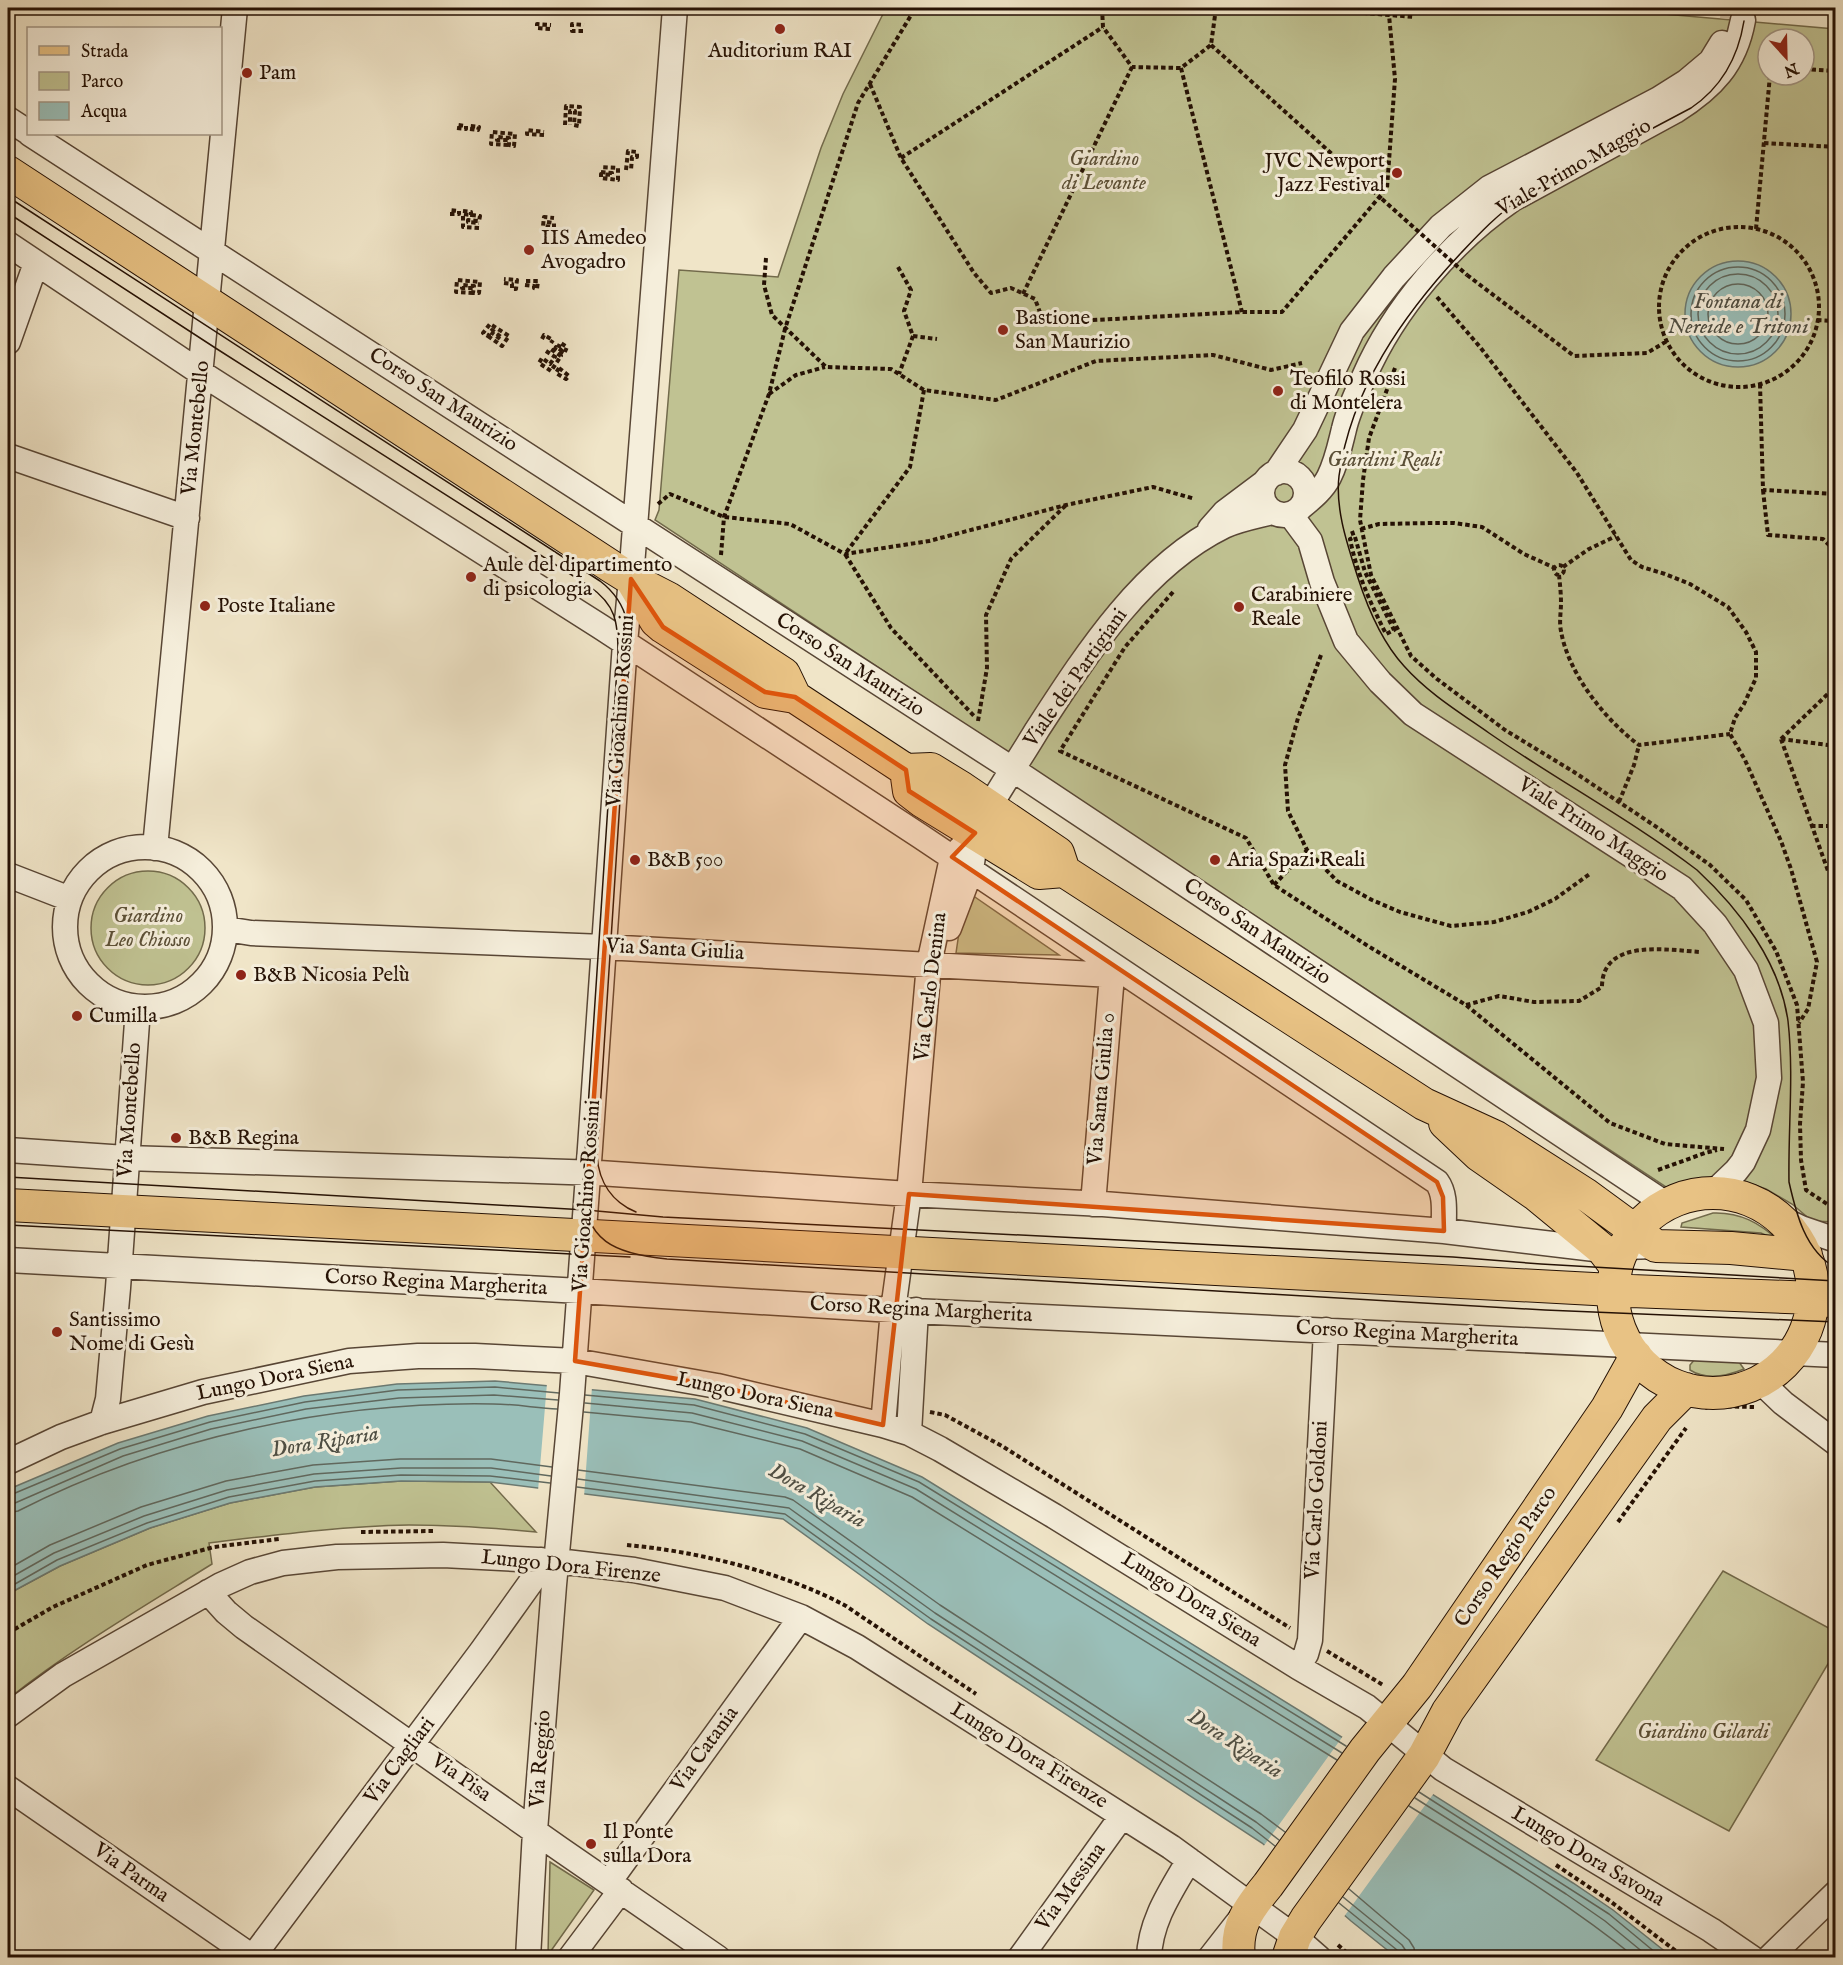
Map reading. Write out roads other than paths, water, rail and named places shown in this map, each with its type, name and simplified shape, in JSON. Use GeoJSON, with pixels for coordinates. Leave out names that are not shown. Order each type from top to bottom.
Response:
{"type":"FeatureCollection","features":[{"type":"Feature","properties":{"kind":"main road","name":"Corso San Maurizio"},"geometry":{"type":"LineString","coordinates":[[8,172],[631,579],[668,598],[784,674],[795,697],[906,770],[909,791],[1058,852],[1064,871],[1424,1104],[1496,1137],[1585,1194],[1624,1255]]}},
{"type":"Feature","properties":{"kind":"main road"},"geometry":{"type":"LineString","coordinates":[[1714,1192],[1738,1196],[1760,1204],[1780,1218],[1792,1230],[1811,1264],[1813,1276],[1830,1300],[1810,1322],[1794,1352],[1778,1368],[1759,1394],[1736,1390],[1711,1393],[1693,1399],[1659,1377],[1632,1350],[1615,1314],[1624,1255],[1666,1204],[1689,1196],[1714,1192]]}},
{"type":"Feature","properties":{"kind":"main road"},"geometry":{"type":"LineString","coordinates":[[8,1205],[901,1252],[1624,1255],[1731,1248],[1806,1255]]}},
{"type":"Feature","properties":{"kind":"main road"},"geometry":{"type":"LineString","coordinates":[[1624,1255],[1830,1300]]}},
{"type":"Feature","properties":{"kind":"main road","name":"Corso Regio Parco"},"geometry":{"type":"LineString","coordinates":[[1239,1958],[1239,1932],[1262,1892],[1365,1750],[1417,1686],[1600,1417],[1632,1350]]}},
{"type":"Feature","properties":{"kind":"main road","name":"Corso Regio Parco"},"geometry":{"type":"LineString","coordinates":[[1293,1942],[1417,1766],[1448,1712],[1659,1416],[1693,1399]]}},
{"type":"Feature","properties":{"kind":"street","name":"Via Montebello"},"geometry":{"type":"LineString","coordinates":[[155,848],[235,8]]}},
{"type":"Feature","properties":{"kind":"street","name":"Via Gioachino Rossini"},"geometry":{"type":"LineString","coordinates":[[552,1553],[574,1370],[625,643],[675,8]]}},
{"type":"Feature","properties":{"kind":"street","name":"Viale Primo Maggio"},"geometry":{"type":"LineString","coordinates":[[1270,478],[1305,430],[1352,331],[1394,277],[1441,226],[1489,188],[1659,99],[1686,82],[1712,61],[1737,20],[1740,34],[1729,61],[1716,80],[1701,95],[1513,199],[1493,212],[1452,251],[1418,289],[1388,329],[1364,376],[1344,427],[1340,450],[1329,478],[1317,494],[1288,511],[1310,541],[1322,582],[1346,641],[1380,682],[1413,714],[1682,888],[1716,924],[1746,970],[1766,1023],[1769,1078],[1758,1130],[1747,1155],[1736,1171],[1714,1192]]}},
{"type":"Feature","properties":{"kind":"street","name":"Corso San Maurizio"},"geometry":{"type":"LineString","coordinates":[[8,119],[27,132]]}},
{"type":"Feature","properties":{"kind":"street","name":"Corso San Maurizio"},"geometry":{"type":"LineString","coordinates":[[32,135],[211,251],[416,372],[634,525],[1012,770],[1666,1204]]}},
{"type":"Feature","properties":{"kind":"street"},"geometry":{"type":"LineString","coordinates":[[8,244],[201,374],[625,643],[961,864],[1117,974],[1437,1182],[1442,1189],[1443,1197],[1443,1231]]}},
{"type":"Feature","properties":{"kind":"street"},"geometry":{"type":"LineString","coordinates":[[8,342],[36,262]]}},
{"type":"Feature","properties":{"kind":"street"},"geometry":{"type":"LineString","coordinates":[[8,456],[187,518]]}},
{"type":"Feature","properties":{"kind":"street"},"geometry":{"type":"LineString","coordinates":[[1289,472],[1301,480],[1306,493],[1288,511],[1264,502],[1262,489],[1270,478],[1289,472]]}},
{"type":"Feature","properties":{"kind":"street","name":"Viale dei Partigiani"},"geometry":{"type":"LineString","coordinates":[[1199,542],[1225,512],[1270,478]]}},
{"type":"Feature","properties":{"kind":"street","name":"Viale dei Partigiani"},"geometry":{"type":"LineString","coordinates":[[982,820],[1058,697],[1120,614],[1156,574],[1224,526],[1288,511]]}},
{"type":"Feature","properties":{"kind":"street","name":"Via Carlo Denina"},"geometry":{"type":"LineString","coordinates":[[905,1310],[901,1252],[934,965],[961,864],[982,820]]}},
{"type":"Feature","properties":{"kind":"street"},"geometry":{"type":"LineString","coordinates":[[155,848],[166,849],[187,858],[204,871],[217,889],[225,910],[226,930],[216,965],[198,988],[180,1000],[160,1006],[138,1008],[115,1002],[94,990],[78,972],[68,950],[65,926],[70,899],[90,869],[124,850],[155,848]]}},
{"type":"Feature","properties":{"kind":"street"},"geometry":{"type":"LineString","coordinates":[[8,875],[70,899]]}},
{"type":"Feature","properties":{"kind":"street","name":"Via Santa Giulia"},"geometry":{"type":"LineString","coordinates":[[226,930],[251,933],[604,946],[1117,974]]}},
{"type":"Feature","properties":{"kind":"street","name":"Via Santa Giulia 0"},"geometry":{"type":"LineString","coordinates":[[1093,1203],[1117,974]]}},
{"type":"Feature","properties":{"kind":"street","name":"Via Montebello"},"geometry":{"type":"LineString","coordinates":[[102,1422],[108,1399],[120,1266],[138,1008]]}},
{"type":"Feature","properties":{"kind":"street"},"geometry":{"type":"LineString","coordinates":[[8,1150],[126,1158],[588,1172],[909,1194],[1093,1203],[1443,1231],[1624,1255]]}},
{"type":"Feature","properties":{"kind":"street"},"geometry":{"type":"LineString","coordinates":[[1780,1218],[1836,1240]]}},
{"type":"Feature","properties":{"kind":"street","name":"Corso Regina Margherita"},"geometry":{"type":"LineString","coordinates":[[8,1260],[905,1310],[1326,1330],[1632,1350],[1836,1354]]}},
{"type":"Feature","properties":{"kind":"street"},"geometry":{"type":"LineString","coordinates":[[883,1425],[905,1310]]}},
{"type":"Feature","properties":{"kind":"street"},"geometry":{"type":"LineString","coordinates":[[905,1310],[909,1433]]}},
{"type":"Feature","properties":{"kind":"street","name":"Via Carlo Goldoni"},"geometry":{"type":"LineString","coordinates":[[1298,1667],[1306,1654],[1310,1640],[1326,1330]]}},
{"type":"Feature","properties":{"kind":"street","name":"Lungo Dora Siena"},"geometry":{"type":"LineString","coordinates":[[8,1462],[102,1422],[203,1392],[349,1361],[441,1356],[526,1358],[574,1370],[717,1386],[909,1433],[1054,1516],[1367,1707],[1387,1723],[1417,1766]]}},
{"type":"Feature","properties":{"kind":"street"},"geometry":{"type":"LineString","coordinates":[[1759,1394],[1783,1403],[1836,1443]]}},
{"type":"Feature","properties":{"kind":"street","name":"Lungo Dora Firenze"},"geometry":{"type":"LineString","coordinates":[[8,1714],[63,1675],[208,1592],[250,1572],[304,1560],[413,1554],[552,1553],[724,1588],[801,1617],[856,1647],[1189,1860],[1262,1892],[1293,1942],[1319,1958]]}},
{"type":"Feature","properties":{"kind":"street","name":"Via Cagliari"},"geometry":{"type":"LineString","coordinates":[[253,1957],[413,1744],[552,1553]]}},
{"type":"Feature","properties":{"kind":"street","name":"Via Reggio"},"geometry":{"type":"LineString","coordinates":[[527,1956],[552,1553]]}},
{"type":"Feature","properties":{"kind":"street","name":"Via Pisa"},"geometry":{"type":"LineString","coordinates":[[208,1592],[244,1627],[718,1958]]}},
{"type":"Feature","properties":{"kind":"street","name":"Via Catania"},"geometry":{"type":"LineString","coordinates":[[570,1958],[615,1886],[801,1617]]}},
{"type":"Feature","properties":{"kind":"street","name":"Lungo Dora Savona"},"geometry":{"type":"LineString","coordinates":[[1417,1766],[1450,1774],[1711,1930],[1752,1958]]}},
{"type":"Feature","properties":{"kind":"street","name":"Via Parma"},"geometry":{"type":"LineString","coordinates":[[8,1788],[253,1957]]}},
{"type":"Feature","properties":{"kind":"street","name":"Via Messina"},"geometry":{"type":"LineString","coordinates":[[1020,1958],[1122,1816]]}},
{"type":"Feature","properties":{"kind":"street"},"geometry":{"type":"LineString","coordinates":[[1149,1958],[1150,1942],[1157,1916],[1189,1860]]}},
{"type":"Feature","properties":{"kind":"street"},"geometry":{"type":"LineString","coordinates":[[1210,1958],[1262,1892]]}},
{"type":"Feature","properties":{"kind":"street"},"geometry":{"type":"LineString","coordinates":[[1769,1958],[1836,1893]]}},
{"type":"Feature","properties":{"kind":"water","name":"Fontana di Nereide e Tritoni"},"geometry":{"type":"Polygon","coordinates":[[[1738,261],[1758,265],[1776,276],[1787,294],[1791,314],[1787,334],[1776,352],[1758,363],[1738,367],[1718,363],[1700,352],[1689,334],[1685,314],[1689,294],[1700,276],[1718,265],[1738,261]]]}},
{"type":"Feature","properties":{"kind":"water","name":"Dora Riparia"},"geometry":{"type":"Polygon","coordinates":[[[495,1381],[695,1399],[807,1428],[922,1477],[1573,1883],[1613,1910],[1672,1957],[1396,1957],[1262,1843],[928,1624],[783,1519],[490,1482],[401,1481],[315,1487],[230,1503],[150,1528],[60,1566],[8,1594],[8,1491],[14,1487],[118,1443],[208,1416],[304,1396],[397,1384],[495,1381]]]}},
{"type":"Feature","properties":{"kind":"tunnel"},"geometry":{"type":"LineString","coordinates":[[1732,19],[1733,8]]}},
{"type":"Feature","properties":{"kind":"tram line"},"geometry":{"type":"LineString","coordinates":[[1744,21],[1733,59],[1720,81],[1702,100],[1521,198],[1490,224],[1440,277],[1400,328],[1368,384],[1345,444],[1338,489],[1347,541],[1371,613],[1382,636],[1413,676],[1444,702],[1489,733],[1646,834],[1697,870],[1728,902],[1755,938],[1776,978],[1784,999],[1788,1021],[1791,1081],[1789,1182],[1799,1218],[1809,1241],[1825,1261],[1836,1268]]}},
{"type":"Feature","properties":{"kind":"tram line"},"geometry":{"type":"LineString","coordinates":[[8,197],[600,581],[619,601],[628,624],[629,663],[597,1156],[598,1165],[608,1190],[620,1203],[636,1212]]}},
{"type":"Feature","properties":{"kind":"tram line"},"geometry":{"type":"LineString","coordinates":[[8,213],[589,586],[610,607],[616,623],[618,653],[583,1184],[589,1219],[596,1232],[606,1241],[632,1253],[667,1259],[1545,1310],[1836,1322]]}},
{"type":"Feature","properties":{"kind":"tram line"},"geometry":{"type":"LineString","coordinates":[[8,1177],[586,1210],[663,1217],[1453,1257],[1836,1281]]}},
{"type":"Feature","properties":{"kind":"tram line"},"geometry":{"type":"LineString","coordinates":[[8,1225],[630,1257]]}},
{"type":"Feature","properties":{"kind":"place","name":"Auditorium RAI"},"geometry":{"type":"Point","coordinates":[780,29]}},
{"type":"Feature","properties":{"kind":"place","name":"Pam"},"geometry":{"type":"Point","coordinates":[247,73]}},
{"type":"Feature","properties":{"kind":"place","name":"JVC Newport Jazz Festival"},"geometry":{"type":"Point","coordinates":[1397,173]}},
{"type":"Feature","properties":{"kind":"place","name":"IIS Amedeo Avogadro"},"geometry":{"type":"Point","coordinates":[529,250]}},
{"type":"Feature","properties":{"kind":"place","name":"Bastione San Maurizio"},"geometry":{"type":"Point","coordinates":[1003,330]}},
{"type":"Feature","properties":{"kind":"place","name":"Teofilo Rossi di Montelera"},"geometry":{"type":"Point","coordinates":[1278,391]}},
{"type":"Feature","properties":{"kind":"place","name":"Aule del dipartimento di psicologia"},"geometry":{"type":"Point","coordinates":[471,577]}},
{"type":"Feature","properties":{"kind":"place","name":"Poste Italiane"},"geometry":{"type":"Point","coordinates":[205,606]}},
{"type":"Feature","properties":{"kind":"place","name":"Carabiniere Reale"},"geometry":{"type":"Point","coordinates":[1239,607]}},
{"type":"Feature","properties":{"kind":"place","name":"B&B 500"},"geometry":{"type":"Point","coordinates":[635,860]}},
{"type":"Feature","properties":{"kind":"place","name":"Aria Spazi Reali"},"geometry":{"type":"Point","coordinates":[1215,860]}},
{"type":"Feature","properties":{"kind":"place","name":"B&B Nicosia Pelù"},"geometry":{"type":"Point","coordinates":[241,975]}},
{"type":"Feature","properties":{"kind":"place","name":"Cumilla"},"geometry":{"type":"Point","coordinates":[77,1016]}},
{"type":"Feature","properties":{"kind":"place","name":"B&B Regina"},"geometry":{"type":"Point","coordinates":[176,1138]}},
{"type":"Feature","properties":{"kind":"place","name":"Santissimo Nome di Gesù"},"geometry":{"type":"Point","coordinates":[57,1332]}},
{"type":"Feature","properties":{"kind":"place","name":"Il Ponte sulla Dora"},"geometry":{"type":"Point","coordinates":[591,1844]}},
{"type":"Feature","properties":{"kind":"park label","name":"Giardino di Levante"},"geometry":{"type":"Point","coordinates":[1104,171]}},
{"type":"Feature","properties":{"kind":"park label","name":"Giardini Reali"},"geometry":{"type":"Point","coordinates":[1384,460]}},
{"type":"Feature","properties":{"kind":"park label","name":"Giardino Leo Chiosso"},"geometry":{"type":"Point","coordinates":[148,928]}},
{"type":"Feature","properties":{"kind":"park label","name":"Giardino Gilardi"},"geometry":{"type":"Point","coordinates":[1703,1732]}}]}
